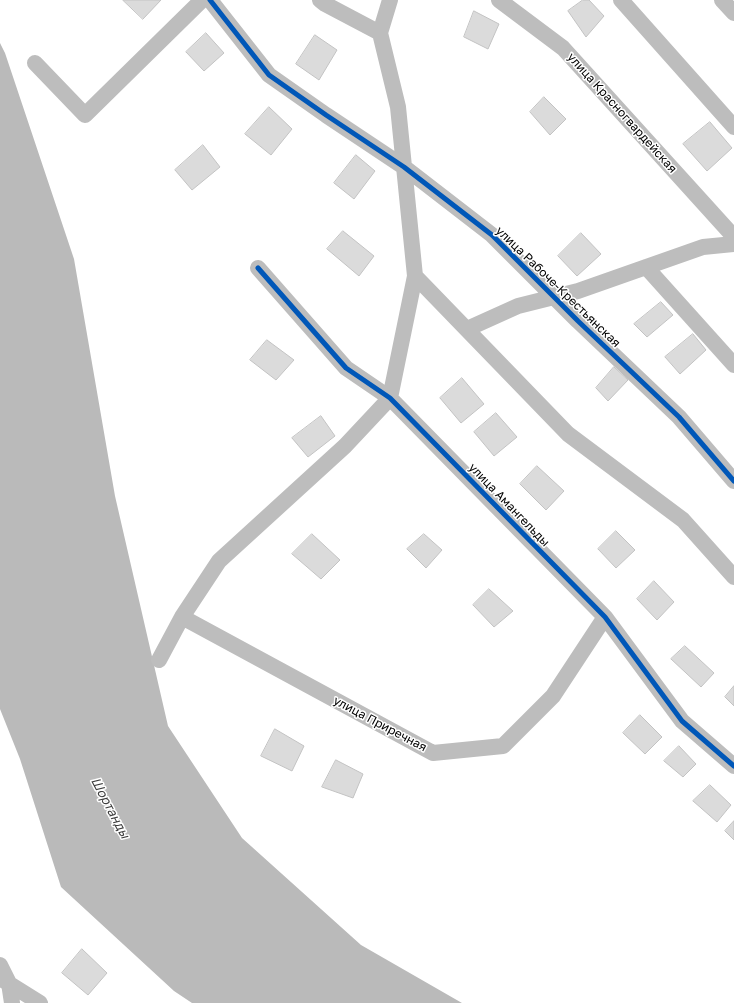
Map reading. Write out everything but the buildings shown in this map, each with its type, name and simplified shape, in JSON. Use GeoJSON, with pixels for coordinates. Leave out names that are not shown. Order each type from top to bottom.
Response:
{"type":"FeatureCollection","features":[{"type":"Feature","properties":{"kind":"street"},"geometry":{"type":"LineString","coordinates":[[35,62],[85,116],[202,0]]}},
{"type":"Feature","properties":{"kind":"street","name":"улица Рабоче-Крестьянская"},"geometry":{"type":"LineString","coordinates":[[210,0],[269,75],[404,167],[492,235],[680,418],[734,481]]}},
{"type":"Feature","properties":{"kind":"street"},"geometry":{"type":"LineString","coordinates":[[320,0],[380,33]]}},
{"type":"Feature","properties":{"kind":"street"},"geometry":{"type":"LineString","coordinates":[[159,660],[182,617],[218,561],[345,446],[390,398],[415,276],[398,107],[380,33],[390,0]]}},
{"type":"Feature","properties":{"kind":"street","name":"улица Красногвардейская"},"geometry":{"type":"LineString","coordinates":[[499,0],[563,48],[734,237]]}},
{"type":"Feature","properties":{"kind":"street"},"geometry":{"type":"LineString","coordinates":[[621,0],[734,127]]}},
{"type":"Feature","properties":{"kind":"street"},"geometry":{"type":"LineString","coordinates":[[722,0],[734,13]]}},
{"type":"Feature","properties":{"kind":"street"},"geometry":{"type":"LineString","coordinates":[[467,329],[518,306],[578,291],[702,247],[734,244]]}},
{"type":"Feature","properties":{"kind":"street"},"geometry":{"type":"LineString","coordinates":[[646,267],[734,365]]}},
{"type":"Feature","properties":{"kind":"street","name":"улица Амангельды"},"geometry":{"type":"LineString","coordinates":[[258,268],[346,368],[390,398],[605,617],[682,721],[734,766]]}},
{"type":"Feature","properties":{"kind":"street"},"geometry":{"type":"LineString","coordinates":[[415,276],[568,434],[683,520],[734,577]]}},
{"type":"Feature","properties":{"kind":"street","name":"улица Приречная"},"geometry":{"type":"LineString","coordinates":[[182,617],[433,753],[503,746],[553,696],[605,617]]}},
{"type":"Feature","properties":{"kind":"street"},"geometry":{"type":"LineString","coordinates":[[0,965],[12,1003]]}},
{"type":"Feature","properties":{"kind":"street"},"geometry":{"type":"LineString","coordinates":[[4,981],[40,1003]]}},
{"type":"Feature","properties":{"kind":"water","name":"Шортанды"},"geometry":{"type":"Polygon","coordinates":[[[0,43],[5,53],[74,259],[115,496],[168,726],[242,838],[361,945],[462,1003],[192,1003],[174,991],[61,887],[20,759],[0,709],[0,43]]]}},
{"type":"Feature","properties":{"kind":"cycle path"},"geometry":{"type":"LineString","coordinates":[[210,0],[269,75],[404,167],[492,235],[578,321],[679,417],[734,481]]}},
{"type":"Feature","properties":{"kind":"cycle path"},"geometry":{"type":"LineString","coordinates":[[258,268],[346,368],[390,398],[605,617],[682,721],[734,766]]}}]}
